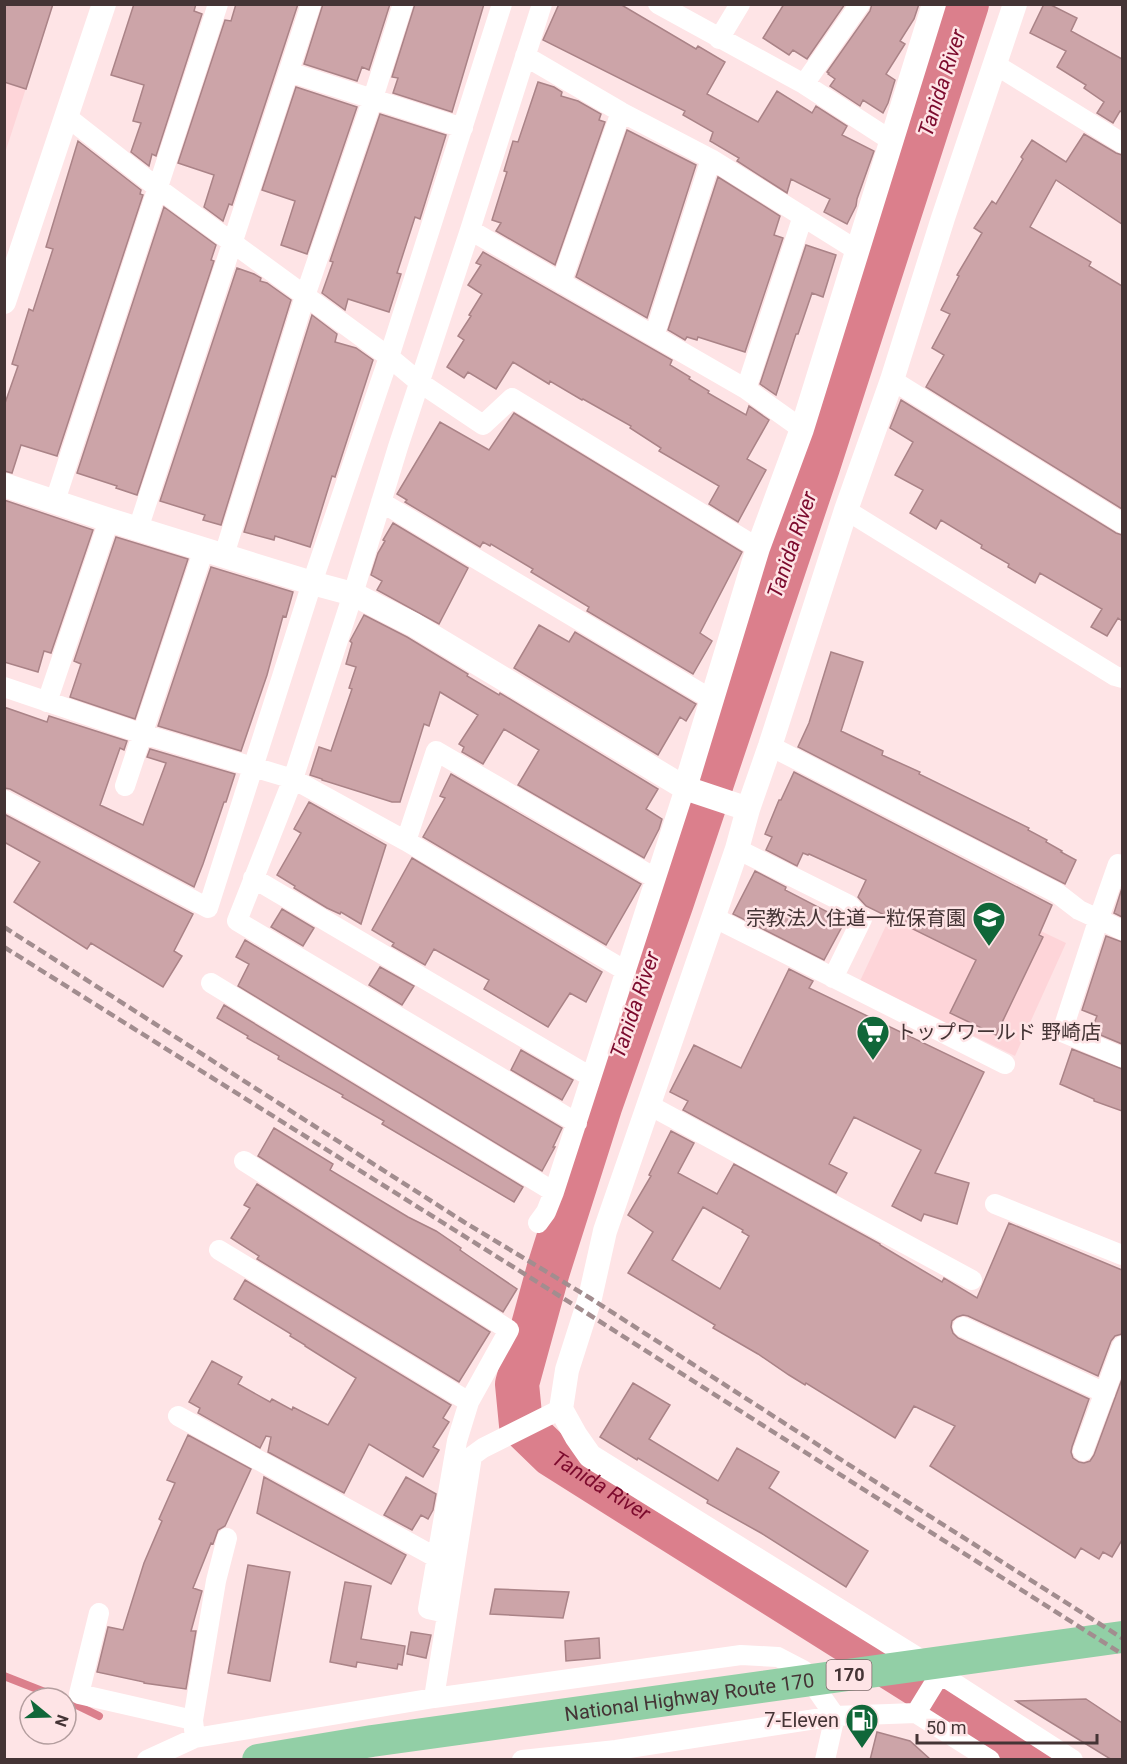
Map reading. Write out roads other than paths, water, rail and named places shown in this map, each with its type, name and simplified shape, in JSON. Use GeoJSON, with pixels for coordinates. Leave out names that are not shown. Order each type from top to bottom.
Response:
{"type":"FeatureCollection","features":[{"type":"Feature","properties":{"kind":"highway","name":"National Highway Route 170"},"geometry":{"type":"LineString","coordinates":[[258,1760],[372,1741],[1122,1637]]}},
{"type":"Feature","properties":{"kind":"street"},"geometry":{"type":"LineString","coordinates":[[4,302],[104,4]]}},
{"type":"Feature","properties":{"kind":"street"},"geometry":{"type":"LineString","coordinates":[[55,501],[218,4]]}},
{"type":"Feature","properties":{"kind":"street"},"geometry":{"type":"LineString","coordinates":[[138,529],[310,4]]}},
{"type":"Feature","properties":{"kind":"street"},"geometry":{"type":"LineString","coordinates":[[125,786],[214,552],[373,98],[403,4]]}},
{"type":"Feature","properties":{"kind":"street"},"geometry":{"type":"LineString","coordinates":[[4,800],[208,908],[502,4]]}},
{"type":"Feature","properties":{"kind":"street"},"geometry":{"type":"LineString","coordinates":[[542,4],[293,779],[237,921],[577,1123]]}},
{"type":"Feature","properties":{"kind":"street"},"geometry":{"type":"LineString","coordinates":[[658,4],[804,84],[892,141]]}},
{"type":"Feature","properties":{"kind":"street"},"geometry":{"type":"LineString","coordinates":[[719,39],[740,4]]}},
{"type":"Feature","properties":{"kind":"street"},"geometry":{"type":"LineString","coordinates":[[804,84],[860,4]]}},
{"type":"Feature","properties":{"kind":"street"},"geometry":{"type":"LineString","coordinates":[[538,1223],[546,1212],[554,1192],[577,1123],[685,788],[758,548],[802,429],[934,4]]}},
{"type":"Feature","properties":{"kind":"street"},"geometry":{"type":"LineString","coordinates":[[1015,4],[943,218],[892,380],[846,510],[748,808],[737,849],[605,1231],[590,1298],[567,1370],[561,1409],[590,1456],[861,1624],[1073,1760]]}},
{"type":"Feature","properties":{"kind":"street"},"geometry":{"type":"LineString","coordinates":[[525,56],[621,112],[711,159],[858,250]]}},
{"type":"Feature","properties":{"kind":"street"},"geometry":{"type":"LineString","coordinates":[[996,65],[1122,143]]}},
{"type":"Feature","properties":{"kind":"street"},"geometry":{"type":"LineString","coordinates":[[289,72],[463,128]]}},
{"type":"Feature","properties":{"kind":"street"},"geometry":{"type":"LineString","coordinates":[[561,283],[621,112]]}},
{"type":"Feature","properties":{"kind":"street"},"geometry":{"type":"LineString","coordinates":[[66,116],[159,189],[389,357],[419,382],[483,425],[512,398],[758,548]]}},
{"type":"Feature","properties":{"kind":"street"},"geometry":{"type":"LineString","coordinates":[[654,336],[711,159]]}},
{"type":"Feature","properties":{"kind":"street"},"geometry":{"type":"LineString","coordinates":[[746,389],[803,216]]}},
{"type":"Feature","properties":{"kind":"street"},"geometry":{"type":"LineString","coordinates":[[470,230],[746,389],[802,429]]}},
{"type":"Feature","properties":{"kind":"street"},"geometry":{"type":"LineString","coordinates":[[892,380],[1122,523]]}},
{"type":"Feature","properties":{"kind":"street"},"geometry":{"type":"LineString","coordinates":[[4,485],[109,520],[353,594],[414,625],[685,788],[748,808]]}},
{"type":"Feature","properties":{"kind":"street"},"geometry":{"type":"LineString","coordinates":[[381,501],[711,699]]}},
{"type":"Feature","properties":{"kind":"street"},"geometry":{"type":"LineString","coordinates":[[846,510],[1122,678]]}},
{"type":"Feature","properties":{"kind":"street"},"geometry":{"type":"LineString","coordinates":[[47,702],[109,520]]}},
{"type":"Feature","properties":{"kind":"street"},"geometry":{"type":"LineString","coordinates":[[4,687],[143,734],[293,779],[406,841],[626,971]]}},
{"type":"Feature","properties":{"kind":"street"},"geometry":{"type":"LineString","coordinates":[[770,746],[1056,893],[1079,910],[1122,930]]}},
{"type":"Feature","properties":{"kind":"street"},"geometry":{"type":"LineString","coordinates":[[406,841],[436,751],[655,878]]}},
{"type":"Feature","properties":{"kind":"street"},"geometry":{"type":"LineString","coordinates":[[737,849],[849,905],[862,919],[833,978]]}},
{"type":"Feature","properties":{"kind":"street"},"geometry":{"type":"LineString","coordinates":[[1121,854],[1062,1032],[1122,1057]]}},
{"type":"Feature","properties":{"kind":"street"},"geometry":{"type":"LineString","coordinates":[[253,878],[591,1077]]}},
{"type":"Feature","properties":{"kind":"street"},"geometry":{"type":"LineString","coordinates":[[713,917],[1005,1064]]}},
{"type":"Feature","properties":{"kind":"street"},"geometry":{"type":"LineString","coordinates":[[211,983],[554,1192]]}},
{"type":"Feature","properties":{"kind":"street"},"geometry":{"type":"LineString","coordinates":[[648,1105],[972,1280]]}},
{"type":"Feature","properties":{"kind":"street"},"geometry":{"type":"LineString","coordinates":[[244,1161],[509,1330],[469,1402],[457,1441],[428,1610],[446,1613]]}},
{"type":"Feature","properties":{"kind":"street"},"geometry":{"type":"LineString","coordinates":[[995,1204],[1122,1255]]}},
{"type":"Feature","properties":{"kind":"street"},"geometry":{"type":"LineString","coordinates":[[219,1250],[469,1402]]}},
{"type":"Feature","properties":{"kind":"street"},"geometry":{"type":"LineString","coordinates":[[963,1327],[1105,1393]]}},
{"type":"Feature","properties":{"kind":"street"},"geometry":{"type":"LineString","coordinates":[[1083,1451],[1122,1346]]}},
{"type":"Feature","properties":{"kind":"street"},"geometry":{"type":"LineString","coordinates":[[434,1698],[472,1456],[483,1448],[561,1409]]}},
{"type":"Feature","properties":{"kind":"street"},"geometry":{"type":"LineString","coordinates":[[178,1416],[437,1558]]}},
{"type":"Feature","properties":{"kind":"street"},"geometry":{"type":"LineString","coordinates":[[147,1760],[194,1729],[216,1581],[227,1538]]}},
{"type":"Feature","properties":{"kind":"street"},"geometry":{"type":"LineString","coordinates":[[99,1613],[79,1694],[194,1729],[741,1655],[778,1657],[803,1670],[835,1716],[825,1760]]}},
{"type":"Feature","properties":{"kind":"street"},"geometry":{"type":"LineString","coordinates":[[916,1713],[940,1674]]}},
{"type":"Feature","properties":{"kind":"street"},"geometry":{"type":"LineString","coordinates":[[522,1760],[616,1750],[835,1716],[916,1713],[990,1760]]}},
{"type":"Feature","properties":{"kind":"waterway","name":"Tanida River"},"geometry":{"type":"LineString","coordinates":[[967,4],[818,467],[672,902],[600,1107],[548,1271],[517,1384],[521,1425],[552,1455],[1037,1760]]}},
{"type":"Feature","properties":{"kind":"waterway"},"geometry":{"type":"LineString","coordinates":[[4,1676],[29,1686]]}},
{"type":"Feature","properties":{"kind":"waterway"},"geometry":{"type":"LineString","coordinates":[[78,1706],[99,1716]]}},
{"type":"Feature","properties":{"kind":"railway"},"geometry":{"type":"LineString","coordinates":[[4,927],[464,1222],[590,1298],[1122,1638]]}},
{"type":"Feature","properties":{"kind":"railway"},"geometry":{"type":"LineString","coordinates":[[4,947],[585,1312],[1122,1654]]}},
{"type":"Feature","properties":{"kind":"place","name":"宗教法人住道一粒保育園"},"geometry":{"type":"Point","coordinates":[989,947]}},
{"type":"Feature","properties":{"kind":"place","name":"トップワールド 野崎店"},"geometry":{"type":"Point","coordinates":[873,1061]}},
{"type":"Feature","properties":{"kind":"place","name":"7-Eleven"},"geometry":{"type":"Point","coordinates":[862,1749]}}]}
